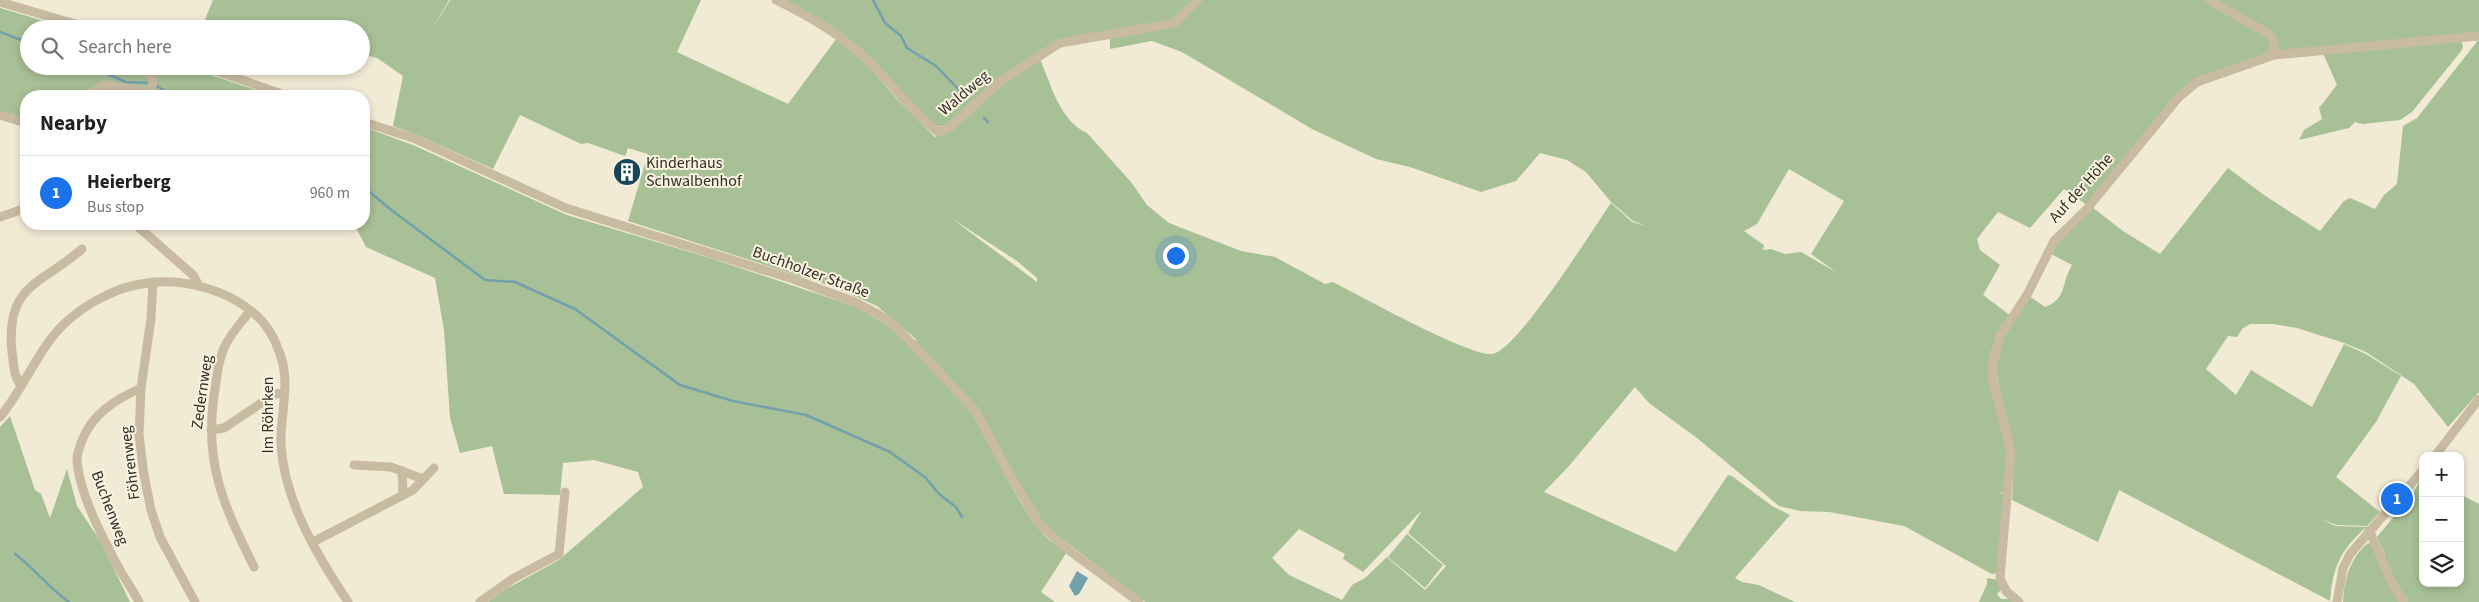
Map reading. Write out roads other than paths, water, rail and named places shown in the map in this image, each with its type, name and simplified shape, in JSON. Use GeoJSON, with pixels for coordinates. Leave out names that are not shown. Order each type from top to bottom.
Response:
{"type":"FeatureCollection","features":[{"type":"Feature","properties":{"kind":"street","name":"Waldweg"},"geometry":{"type":"LineString","coordinates":[[776,0],[839,35],[863,56],[914,113],[938,132],[949,128],[1000,82],[1060,43],[1175,22],[1198,0]]}},
{"type":"Feature","properties":{"kind":"street"},"geometry":{"type":"LineString","coordinates":[[2209,0],[2269,34],[2274,43],[2274,55]]}},
{"type":"Feature","properties":{"kind":"street"},"geometry":{"type":"LineString","coordinates":[[0,2],[61,20]]}},
{"type":"Feature","properties":{"kind":"street","name":"Auf der Höhe"},"geometry":{"type":"LineString","coordinates":[[2019,602],[2006,591],[2000,578],[2011,451],[1993,380],[1992,367],[2000,336],[2028,295],[2054,240],[2086,210],[2184,92],[2197,82],[2274,55],[2479,36]]}},
{"type":"Feature","properties":{"kind":"street"},"geometry":{"type":"LineString","coordinates":[[150,75],[153,79],[150,90]]}},
{"type":"Feature","properties":{"kind":"street"},"geometry":{"type":"LineString","coordinates":[[228,75],[270,90]]}},
{"type":"Feature","properties":{"kind":"street"},"geometry":{"type":"LineString","coordinates":[[96,90],[104,85],[135,90]]}},
{"type":"Feature","properties":{"kind":"street"},"geometry":{"type":"LineString","coordinates":[[0,114],[20,121]]}},
{"type":"Feature","properties":{"kind":"street","name":"Buchholzer Straße"},"geometry":{"type":"LineString","coordinates":[[370,124],[413,138],[566,208],[793,278],[855,302],[878,314],[896,327],[957,388],[976,410],[1012,479],[1041,526],[1067,549],[1139,602]]}},
{"type":"Feature","properties":{"kind":"street"},"geometry":{"type":"LineString","coordinates":[[0,217],[20,210]]}},
{"type":"Feature","properties":{"kind":"street"},"geometry":{"type":"LineString","coordinates":[[142,230],[193,275],[199,286]]}},
{"type":"Feature","properties":{"kind":"street"},"geometry":{"type":"LineString","coordinates":[[21,384],[15,373],[11,337],[12,318],[18,303],[40,277],[82,249]]}},
{"type":"Feature","properties":{"kind":"street","name":"Im Röhrken"},"geometry":{"type":"LineString","coordinates":[[0,417],[64,324],[96,301],[115,292],[153,282],[177,282],[199,286],[228,297],[262,321],[271,333],[281,356],[284,375],[281,444],[286,478],[297,510],[313,542],[348,602]]}},
{"type":"Feature","properties":{"kind":"street","name":"Föhrenweg"},"geometry":{"type":"LineString","coordinates":[[153,282],[151,319],[141,388],[139,435],[151,510],[160,537],[195,602]]}},
{"type":"Feature","properties":{"kind":"street","name":"Zedernweg"},"geometry":{"type":"LineString","coordinates":[[250,311],[223,350],[212,407],[211,430],[214,467],[223,503],[254,567]]}},
{"type":"Feature","properties":{"kind":"street","name":"Buchenweg"},"geometry":{"type":"LineString","coordinates":[[139,602],[121,573],[90,506],[81,478],[77,456],[85,432],[92,422],[119,398],[141,388]]}},
{"type":"Feature","properties":{"kind":"street"},"geometry":{"type":"LineString","coordinates":[[211,430],[224,428],[275,394],[284,394]]}},
{"type":"Feature","properties":{"kind":"street"},"geometry":{"type":"LineString","coordinates":[[2438,452],[2479,399]]}},
{"type":"Feature","properties":{"kind":"street"},"geometry":{"type":"LineString","coordinates":[[354,465],[374,465],[402,471],[423,479]]}},
{"type":"Feature","properties":{"kind":"street"},"geometry":{"type":"LineString","coordinates":[[313,542],[413,490],[434,468]]}},
{"type":"Feature","properties":{"kind":"street"},"geometry":{"type":"LineString","coordinates":[[402,471],[403,496]]}},
{"type":"Feature","properties":{"kind":"street"},"geometry":{"type":"LineString","coordinates":[[2337,602],[2343,568],[2350,554],[2419,474]]}},
{"type":"Feature","properties":{"kind":"street"},"geometry":{"type":"LineString","coordinates":[[480,602],[514,578],[559,554],[565,492]]}},
{"type":"Feature","properties":{"kind":"street"},"geometry":{"type":"LineString","coordinates":[[2369,530],[2393,585],[2404,602]]}},
{"type":"Feature","properties":{"kind":"water"},"geometry":{"type":"Polygon","coordinates":[[[1077,571],[1088,578],[1079,594],[1075,596],[1069,586],[1077,571]]]}},
{"type":"Feature","properties":{"kind":"waterway"},"geometry":{"type":"LineString","coordinates":[[873,0],[885,23],[901,36],[907,48],[936,66],[964,95]]}},
{"type":"Feature","properties":{"kind":"waterway"},"geometry":{"type":"LineString","coordinates":[[0,32],[20,40]]}},
{"type":"Feature","properties":{"kind":"waterway"},"geometry":{"type":"LineString","coordinates":[[110,75],[126,82],[149,83]]}},
{"type":"Feature","properties":{"kind":"waterway"},"geometry":{"type":"LineString","coordinates":[[157,86],[163,90]]}},
{"type":"Feature","properties":{"kind":"waterway"},"geometry":{"type":"LineString","coordinates":[[984,118],[988,122]]}},
{"type":"Feature","properties":{"kind":"waterway"},"geometry":{"type":"LineString","coordinates":[[370,192],[485,280],[515,282],[575,309],[680,385],[733,401],[806,415],[890,452],[926,478],[939,494],[956,507],[962,517]]}},
{"type":"Feature","properties":{"kind":"waterway"},"geometry":{"type":"LineString","coordinates":[[15,554],[69,602]]}},
{"type":"Feature","properties":{"kind":"place","name":"Kinderhaus Schwalbenhof"},"geometry":{"type":"Point","coordinates":[627,172]}},
{"type":"Feature","properties":{"kind":"place","name":"Heierberg"},"geometry":{"type":"Point","coordinates":[2397,499]}}]}
